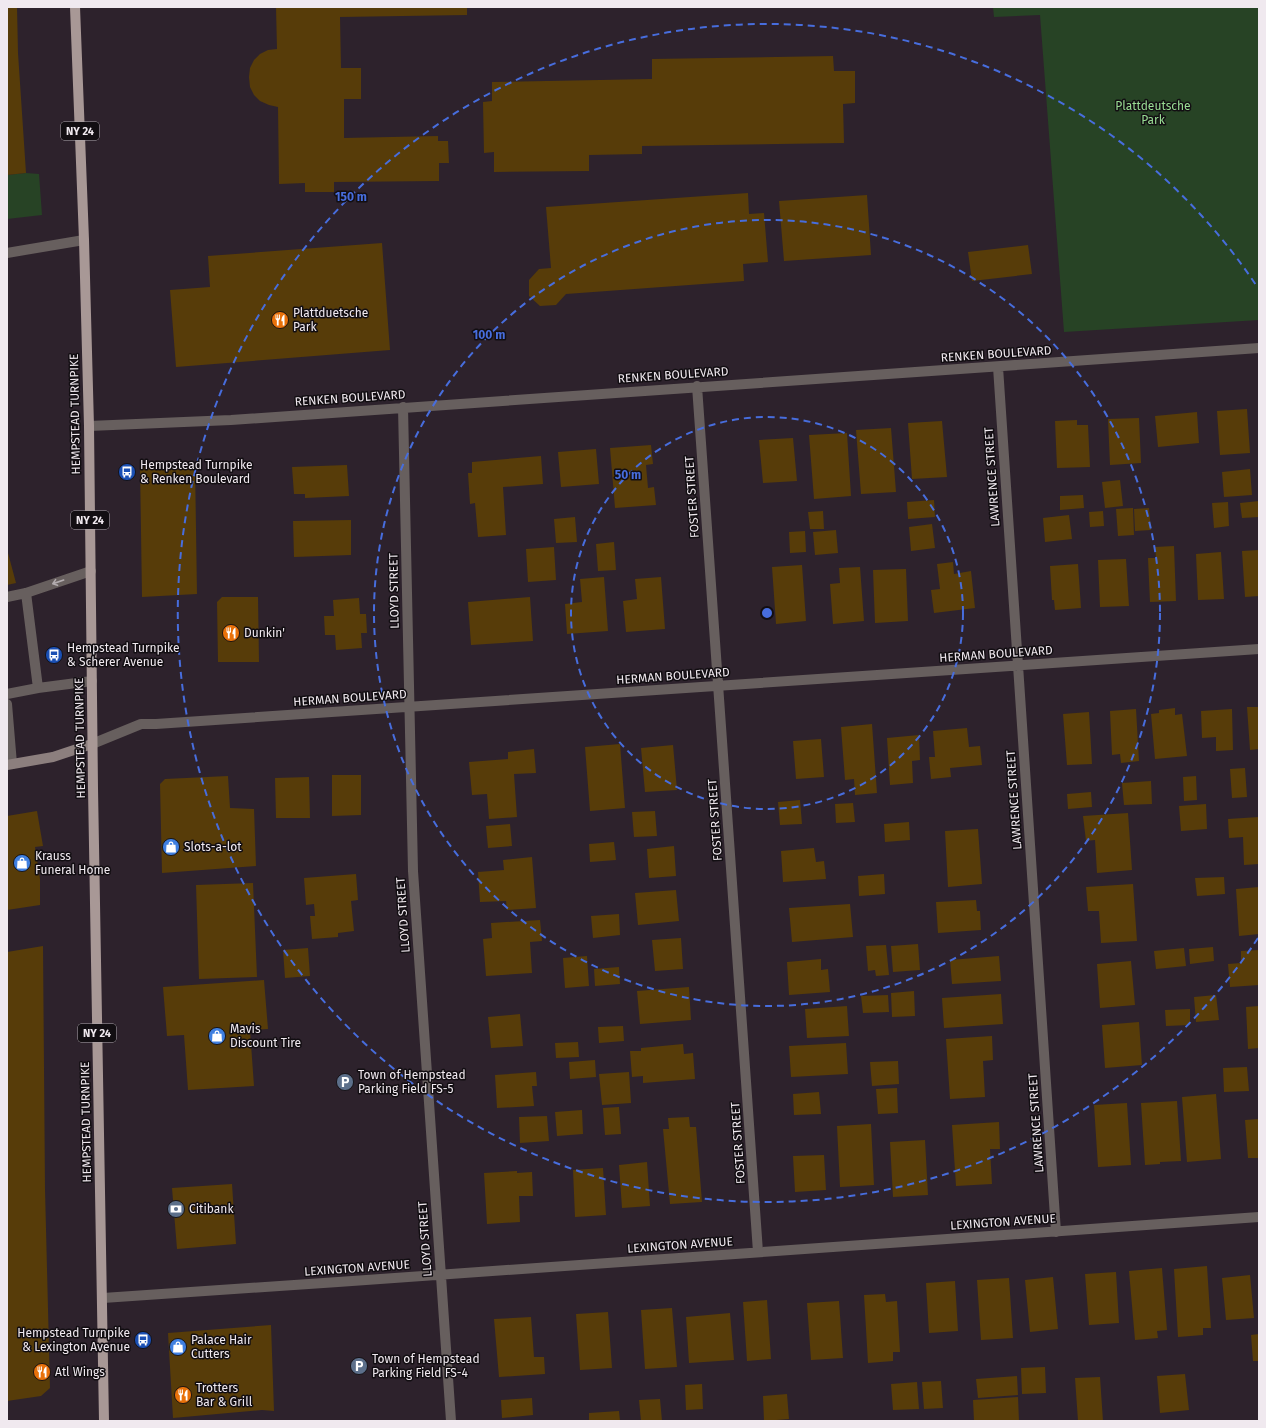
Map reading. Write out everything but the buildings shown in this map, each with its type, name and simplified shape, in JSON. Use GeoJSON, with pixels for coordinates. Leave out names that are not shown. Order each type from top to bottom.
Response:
{"type":"FeatureCollection","features":[{"type":"Feature","properties":{"kind":"main road","name":"HEMPSTEAD TURNPIKE"},"geometry":{"type":"LineString","coordinates":[[75,7],[84,240],[89,426],[92,744],[104,1421]]}},
{"type":"Feature","properties":{"kind":"street"},"geometry":{"type":"LineString","coordinates":[[7,253],[84,240]]}},
{"type":"Feature","properties":{"kind":"street","name":"RENKEN BOULEVARD"},"geometry":{"type":"LineString","coordinates":[[89,426],[231,420],[697,386],[998,367],[1259,348]]}},
{"type":"Feature","properties":{"kind":"street","name":"LAWRENCE STREET"},"geometry":{"type":"LineString","coordinates":[[998,367],[1056,1232]]}},
{"type":"Feature","properties":{"kind":"street","name":"FOSTER STREET"},"geometry":{"type":"LineString","coordinates":[[697,386],[758,1252]]}},
{"type":"Feature","properties":{"kind":"street","name":"LLOYD STREET"},"geometry":{"type":"LineString","coordinates":[[403,407],[413,871],[451,1421]]}},
{"type":"Feature","properties":{"kind":"street"},"geometry":{"type":"LineString","coordinates":[[7,597],[26,593],[91,571]]}},
{"type":"Feature","properties":{"kind":"street"},"geometry":{"type":"LineString","coordinates":[[26,593],[38,688]]}},
{"type":"Feature","properties":{"kind":"street","name":"HERMAN BOULEVARD"},"geometry":{"type":"LineString","coordinates":[[92,744],[141,724],[1259,649]]}},
{"type":"Feature","properties":{"kind":"street"},"geometry":{"type":"LineString","coordinates":[[7,694],[38,688],[92,681]]}},
{"type":"Feature","properties":{"kind":"street"},"geometry":{"type":"LineString","coordinates":[[7,704],[10,764],[53,757],[92,744]]}},
{"type":"Feature","properties":{"kind":"street","name":"LEXINGTON AVENUE"},"geometry":{"type":"LineString","coordinates":[[103,1298],[1259,1217]]}},
{"type":"Feature","properties":{"kind":"green space","name":"Plattdeutsche Park"},"geometry":{"type":"Polygon","coordinates":[[[993,7],[1259,7],[1259,320],[1064,332],[1040,15],[994,17],[993,7]]]}},
{"type":"Feature","properties":{"kind":"green space"},"geometry":{"type":"Polygon","coordinates":[[[26,173],[39,174],[42,215],[7,219],[7,175],[26,173]]]}},
{"type":"Feature","properties":{"kind":"place","name":"Plattduetsche Park"},"geometry":{"type":"Point","coordinates":[280,320]}},
{"type":"Feature","properties":{"kind":"place","name":"Hempstead Turnpike & Renken Boulevard"},"geometry":{"type":"Point","coordinates":[127,472]}},
{"type":"Feature","properties":{"kind":"place","name":"Dunkin'"},"geometry":{"type":"Point","coordinates":[231,633]}},
{"type":"Feature","properties":{"kind":"place","name":"Hempstead Turnpike & Scherer Avenue"},"geometry":{"type":"Point","coordinates":[54,655]}},
{"type":"Feature","properties":{"kind":"place","name":"Slots-a-lot"},"geometry":{"type":"Point","coordinates":[171,847]}},
{"type":"Feature","properties":{"kind":"place","name":"Krauss Funeral Home"},"geometry":{"type":"Point","coordinates":[22,863]}},
{"type":"Feature","properties":{"kind":"place","name":"Mavis Discount Tire"},"geometry":{"type":"Point","coordinates":[217,1036]}},
{"type":"Feature","properties":{"kind":"place","name":"Town of Hempstead Parking Field FS-5"},"geometry":{"type":"Point","coordinates":[345,1082]}},
{"type":"Feature","properties":{"kind":"place","name":"Citibank"},"geometry":{"type":"Point","coordinates":[176,1209]}},
{"type":"Feature","properties":{"kind":"place","name":"Hempstead Turnpike & Lexington Avenue"},"geometry":{"type":"Point","coordinates":[143,1340]}},
{"type":"Feature","properties":{"kind":"place","name":"Palace Hair Cutters"},"geometry":{"type":"Point","coordinates":[178,1347]}},
{"type":"Feature","properties":{"kind":"place","name":"Town of Hempstead Parking Field FS-4"},"geometry":{"type":"Point","coordinates":[359,1366]}},
{"type":"Feature","properties":{"kind":"place","name":"Atl Wings"},"geometry":{"type":"Point","coordinates":[42,1372]}},
{"type":"Feature","properties":{"kind":"place","name":"Trotters Bar & Grill"},"geometry":{"type":"Point","coordinates":[183,1395]}}]}
